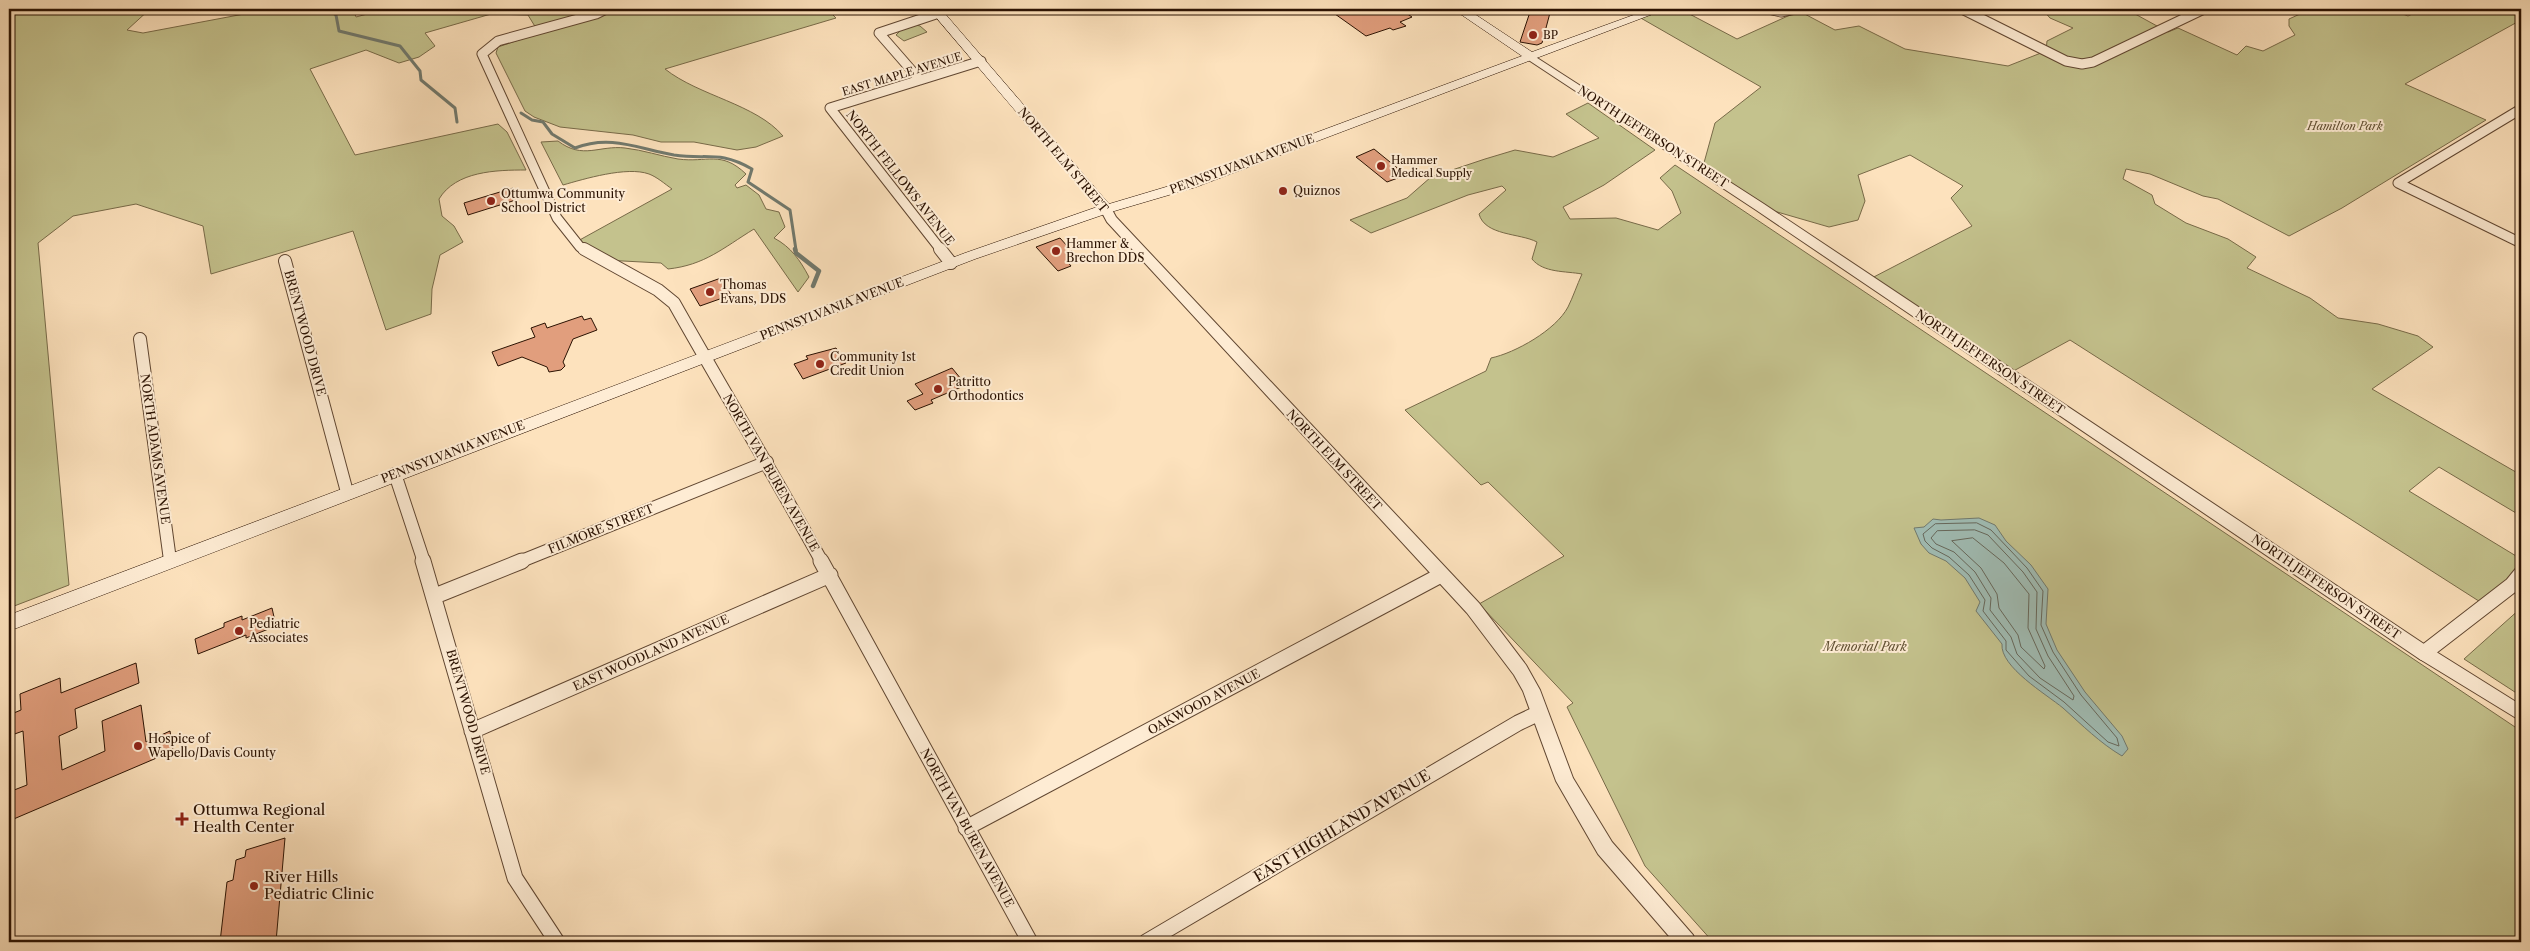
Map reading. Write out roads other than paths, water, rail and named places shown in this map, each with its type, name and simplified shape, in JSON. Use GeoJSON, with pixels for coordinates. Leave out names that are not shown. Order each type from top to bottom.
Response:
{"type":"FeatureCollection","features":[{"type":"Feature","properties":{"kind":"main road","name":"NORTH JEFFERSON STREET"},"geometry":{"type":"LineString","coordinates":[[1459,9],[1531,57]]}},
{"type":"Feature","properties":{"kind":"main road","name":"PENNSYLVANIA AVENUE"},"geometry":{"type":"LineString","coordinates":[[9,623],[394,474],[951,263],[1106,209],[1191,184],[1660,9]]}},
{"type":"Feature","properties":{"kind":"main road","name":"NORTH ELM STREET"},"geometry":{"type":"LineString","coordinates":[[937,11],[1106,209]]}},
{"type":"Feature","properties":{"kind":"street","name":"NORTH VAN BUREN AVENUE"},"geometry":{"type":"LineString","coordinates":[[606,9],[596,14],[508,38],[490,45],[482,54],[557,218],[580,247],[658,290],[674,303],[741,423],[767,462],[830,575],[966,828],[1030,942]]}},
{"type":"Feature","properties":{"kind":"street"},"geometry":{"type":"LineString","coordinates":[[1768,9],[1781,12],[1795,9]]}},
{"type":"Feature","properties":{"kind":"street"},"geometry":{"type":"LineString","coordinates":[[1962,9],[2066,61],[2082,64],[2093,62],[2204,9]]}},
{"type":"Feature","properties":{"kind":"street"},"geometry":{"type":"LineString","coordinates":[[920,80],[879,33],[937,11]]}},
{"type":"Feature","properties":{"kind":"street","name":"NORTH JEFFERSON STREET"},"geometry":{"type":"LineString","coordinates":[[1531,57],[1792,229],[2424,653],[2521,714]]}},
{"type":"Feature","properties":{"kind":"street","name":"EAST MAPLE AVENUE"},"geometry":{"type":"LineString","coordinates":[[830,108],[981,61]]}},
{"type":"Feature","properties":{"kind":"street","name":"NORTH FELLOWS AVENUE"},"geometry":{"type":"LineString","coordinates":[[830,108],[951,263]]}},
{"type":"Feature","properties":{"kind":"street"},"geometry":{"type":"LineString","coordinates":[[2521,109],[2398,183],[2521,243]]}},
{"type":"Feature","properties":{"kind":"street","name":"NORTH ELM STREET"},"geometry":{"type":"LineString","coordinates":[[1106,209],[1111,220],[1220,339],[1473,608],[1520,670],[1565,781],[1605,848],[1686,942]]}},
{"type":"Feature","properties":{"kind":"street","name":"BRENTWOOD DRIVE"},"geometry":{"type":"LineString","coordinates":[[285,261],[347,492]]}},
{"type":"Feature","properties":{"kind":"street","name":"NORTH ADAMS AVENUE"},"geometry":{"type":"LineString","coordinates":[[140,338],[170,560]]}},
{"type":"Feature","properties":{"kind":"street","name":"FILMORE STREET"},"geometry":{"type":"LineString","coordinates":[[435,596],[767,462]]}},
{"type":"Feature","properties":{"kind":"street","name":"BRENTWOOD DRIVE"},"geometry":{"type":"LineString","coordinates":[[394,474],[435,596],[515,878],[557,942]]}},
{"type":"Feature","properties":{"kind":"street"},"geometry":{"type":"LineString","coordinates":[[2424,653],[2512,584],[2521,574]]}},
{"type":"Feature","properties":{"kind":"street","name":"EAST WOODLAND AVENUE"},"geometry":{"type":"LineString","coordinates":[[472,731],[830,575]]}},
{"type":"Feature","properties":{"kind":"street","name":"OAKWOOD AVENUE"},"geometry":{"type":"LineString","coordinates":[[966,828],[1441,575]]}},
{"type":"Feature","properties":{"kind":"street","name":"EAST HIGHLAND AVENUE"},"geometry":{"type":"LineString","coordinates":[[1146,942],[1518,723],[1539,713]]}},
{"type":"Feature","properties":{"kind":"water"},"geometry":{"type":"Polygon","coordinates":[[[1979,518],[1995,525],[2006,541],[2031,565],[2048,589],[2046,624],[2057,650],[2085,692],[2122,736],[2128,749],[2122,756],[2099,740],[2063,708],[2016,671],[2003,653],[2002,644],[1976,611],[1980,602],[1965,578],[1946,561],[1929,553],[1921,544],[1914,528],[1924,527],[1933,519],[1979,518]]]}},
{"type":"Feature","properties":{"kind":"waterway"},"geometry":{"type":"LineString","coordinates":[[328,9],[336,15],[339,31],[400,46],[420,71],[421,80],[455,108],[457,122]]}},
{"type":"Feature","properties":{"kind":"waterway"},"geometry":{"type":"LineString","coordinates":[[521,113],[532,120],[543,122],[552,134],[575,148],[588,144],[613,142],[674,155],[713,157],[740,163],[752,169],[748,182],[790,210],[796,250]]}},
{"type":"Feature","properties":{"kind":"waterway"},"geometry":{"type":"LineString","coordinates":[[795,249],[796,253],[819,271],[813,286]]}},
{"type":"Feature","properties":{"kind":"place","name":"BP"},"geometry":{"type":"Point","coordinates":[1533,35]}},
{"type":"Feature","properties":{"kind":"place","name":"Hammer Medical Supply"},"geometry":{"type":"Point","coordinates":[1381,166]}},
{"type":"Feature","properties":{"kind":"place","name":"Quiznos"},"geometry":{"type":"Point","coordinates":[1283,191]}},
{"type":"Feature","properties":{"kind":"place","name":"Ottumwa Community School District"},"geometry":{"type":"Point","coordinates":[491,201]}},
{"type":"Feature","properties":{"kind":"place","name":"Hammer & Brechon DDS"},"geometry":{"type":"Point","coordinates":[1056,251]}},
{"type":"Feature","properties":{"kind":"place","name":"Thomas Evans, DDS"},"geometry":{"type":"Point","coordinates":[710,292]}},
{"type":"Feature","properties":{"kind":"place","name":"Community 1st Credit Union"},"geometry":{"type":"Point","coordinates":[820,364]}},
{"type":"Feature","properties":{"kind":"place","name":"Patritto Orthodontics"},"geometry":{"type":"Point","coordinates":[938,389]}},
{"type":"Feature","properties":{"kind":"place","name":"Pediatric Associates"},"geometry":{"type":"Point","coordinates":[239,631]}},
{"type":"Feature","properties":{"kind":"place","name":"Hospice of Wapello/Davis County"},"geometry":{"type":"Point","coordinates":[138,746]}},
{"type":"Feature","properties":{"kind":"place","name":"Ottumwa Regional Health Center"},"geometry":{"type":"Point","coordinates":[182,819]}},
{"type":"Feature","properties":{"kind":"place","name":"River Hills Pediatric Clinic"},"geometry":{"type":"Point","coordinates":[254,886]}},
{"type":"Feature","properties":{"kind":"park label","name":"Hamilton Park"},"geometry":{"type":"Point","coordinates":[2345,126]}},
{"type":"Feature","properties":{"kind":"park label","name":"Memorial Park"},"geometry":{"type":"Point","coordinates":[1865,647]}}]}
